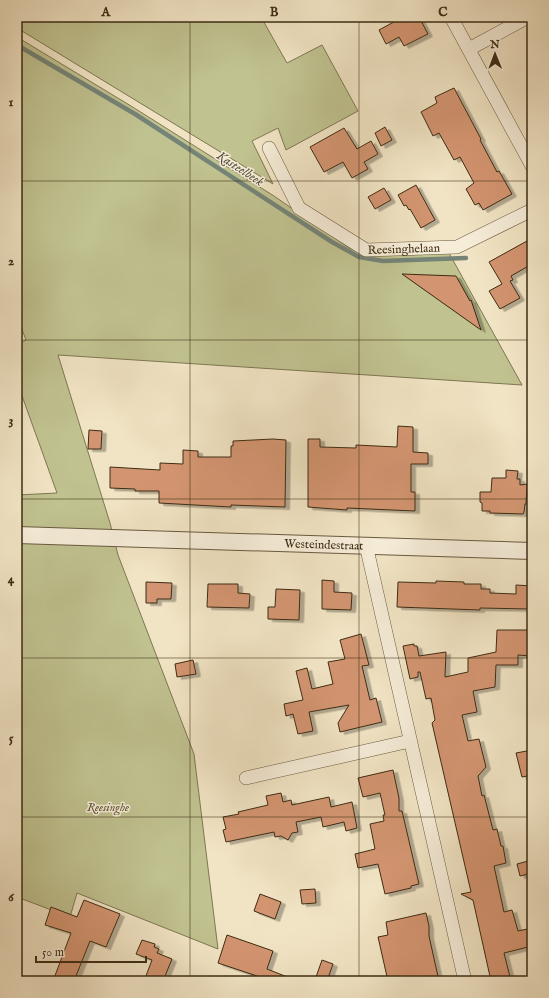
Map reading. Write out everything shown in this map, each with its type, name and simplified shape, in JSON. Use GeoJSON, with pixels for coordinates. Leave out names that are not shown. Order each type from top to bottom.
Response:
{"type":"FeatureCollection","features":[{"type":"Feature","properties":{"kind":"street"},"geometry":{"type":"LineString","coordinates":[[451,17],[532,166]]}},
{"type":"Feature","properties":{"kind":"street"},"geometry":{"type":"LineString","coordinates":[[469,49],[528,17]]}},
{"type":"Feature","properties":{"kind":"street","name":"Reesinghelaan"},"geometry":{"type":"LineString","coordinates":[[269,148],[298,208],[366,250],[457,248],[532,210]]}},
{"type":"Feature","properties":{"kind":"street","name":"Westeindestraat"},"geometry":{"type":"LineString","coordinates":[[17,535],[532,551]]}},
{"type":"Feature","properties":{"kind":"street"},"geometry":{"type":"LineString","coordinates":[[366,545],[465,981]]}},
{"type":"Feature","properties":{"kind":"street"},"geometry":{"type":"LineString","coordinates":[[246,778],[410,741]]}},
{"type":"Feature","properties":{"kind":"green space"},"geometry":{"type":"Polygon","coordinates":[[[17,17],[261,17],[287,63],[322,45],[358,111],[286,150],[278,128],[252,141],[273,184],[17,28],[17,17]]]}},
{"type":"Feature","properties":{"kind":"green space","name":"Reesinghe"},"geometry":{"type":"Polygon","coordinates":[[[17,37],[131,106],[274,196],[349,248],[370,256],[449,253],[522,385],[58,355],[110,523],[118,555],[194,754],[218,949],[77,893],[70,917],[17,897],[17,495],[57,493],[17,382],[17,344],[26,340],[17,316],[17,37]]]}},
{"type":"Feature","properties":{"kind":"building"},"geometry":{"type":"Polygon","coordinates":[[[403,17],[419,17],[428,34],[404,46],[399,37],[386,44],[379,30],[403,17]]]}},
{"type":"Feature","properties":{"kind":"building"},"geometry":{"type":"Polygon","coordinates":[[[454,88],[497,172],[499,171],[512,194],[483,210],[479,203],[475,205],[466,189],[474,183],[460,157],[454,160],[439,133],[433,136],[421,112],[437,103],[435,97],[454,88]]]}},
{"type":"Feature","properties":{"kind":"building"},"geometry":{"type":"Polygon","coordinates":[[[385,127],[392,140],[381,146],[375,133],[385,127]]]}},
{"type":"Feature","properties":{"kind":"building"},"geometry":{"type":"Polygon","coordinates":[[[344,128],[357,149],[371,141],[378,154],[364,162],[368,169],[352,178],[343,162],[324,172],[310,147],[344,128]]]}},
{"type":"Feature","properties":{"kind":"building"},"geometry":{"type":"Polygon","coordinates":[[[416,185],[435,220],[421,228],[410,209],[409,210],[406,205],[404,206],[398,195],[416,185]]]}},
{"type":"Feature","properties":{"kind":"building"},"geometry":{"type":"Polygon","coordinates":[[[384,188],[391,200],[375,209],[368,197],[384,188]]]}},
{"type":"Feature","properties":{"kind":"building"},"geometry":{"type":"Polygon","coordinates":[[[527,241],[532,250],[532,264],[511,276],[513,280],[510,281],[520,298],[500,309],[489,291],[502,284],[489,262],[527,241]]]}},
{"type":"Feature","properties":{"kind":"building"},"geometry":{"type":"Polygon","coordinates":[[[402,274],[456,276],[470,301],[471,300],[481,330],[402,274]]]}},
{"type":"Feature","properties":{"kind":"building"},"geometry":{"type":"Polygon","coordinates":[[[398,426],[413,427],[413,452],[428,453],[428,464],[411,464],[411,492],[415,492],[415,511],[347,508],[347,510],[308,507],[308,439],[320,439],[320,447],[356,448],[356,445],[397,447],[398,426]]]}},
{"type":"Feature","properties":{"kind":"building"},"geometry":{"type":"Polygon","coordinates":[[[89,430],[102,431],[101,449],[88,449],[89,430]]]}},
{"type":"Feature","properties":{"kind":"building"},"geometry":{"type":"Polygon","coordinates":[[[273,439],[286,440],[285,507],[231,505],[231,507],[159,503],[159,491],[135,491],[135,489],[110,488],[110,467],[160,470],[160,463],[183,464],[183,450],[198,451],[198,457],[231,457],[231,446],[233,446],[233,441],[273,439]]]}},
{"type":"Feature","properties":{"kind":"building"},"geometry":{"type":"Polygon","coordinates":[[[506,470],[518,471],[517,479],[520,479],[520,485],[527,484],[526,504],[523,514],[490,513],[490,511],[482,511],[480,492],[491,492],[492,478],[506,478],[506,470]]]}},
{"type":"Feature","properties":{"kind":"building"},"geometry":{"type":"Polygon","coordinates":[[[322,580],[334,581],[334,592],[352,593],[351,610],[322,609],[322,580]]]}},
{"type":"Feature","properties":{"kind":"building"},"geometry":{"type":"Polygon","coordinates":[[[436,581],[481,584],[481,589],[490,589],[490,593],[516,594],[516,585],[532,586],[532,607],[529,607],[529,609],[480,608],[480,610],[397,607],[398,582],[436,583],[436,581]]]}},
{"type":"Feature","properties":{"kind":"building"},"geometry":{"type":"Polygon","coordinates":[[[146,582],[172,583],[171,599],[157,599],[157,603],[146,603],[146,582]]]}},
{"type":"Feature","properties":{"kind":"building"},"geometry":{"type":"Polygon","coordinates":[[[208,584],[238,584],[238,593],[250,594],[249,608],[207,607],[208,584]]]}},
{"type":"Feature","properties":{"kind":"building"},"geometry":{"type":"Polygon","coordinates":[[[276,589],[300,590],[299,620],[268,619],[268,607],[275,607],[276,589]]]}},
{"type":"Feature","properties":{"kind":"building"},"geometry":{"type":"Polygon","coordinates":[[[497,630],[532,630],[532,656],[518,655],[518,665],[496,665],[495,687],[473,691],[477,712],[462,715],[468,741],[479,739],[486,767],[478,776],[482,796],[484,795],[493,830],[497,829],[501,846],[503,846],[506,863],[494,866],[504,912],[512,910],[518,931],[532,928],[532,946],[504,953],[511,981],[491,981],[473,900],[461,894],[471,892],[432,723],[435,720],[431,698],[426,699],[420,672],[418,672],[418,677],[410,679],[403,646],[414,644],[414,646],[417,646],[419,656],[446,652],[445,677],[468,672],[468,658],[496,652],[497,630]]]}},
{"type":"Feature","properties":{"kind":"building"},"geometry":{"type":"Polygon","coordinates":[[[361,634],[369,665],[362,666],[370,700],[376,698],[382,722],[340,732],[338,723],[349,705],[309,712],[313,731],[298,734],[293,714],[286,716],[284,704],[303,700],[296,671],[307,668],[312,689],[333,684],[328,662],[345,659],[340,640],[361,634]]]}},
{"type":"Feature","properties":{"kind":"building"},"geometry":{"type":"Polygon","coordinates":[[[193,660],[196,674],[177,677],[175,664],[193,660]]]}},
{"type":"Feature","properties":{"kind":"building"},"geometry":{"type":"Polygon","coordinates":[[[532,750],[532,775],[522,777],[516,753],[532,750]]]}},
{"type":"Feature","properties":{"kind":"building"},"geometry":{"type":"Polygon","coordinates":[[[393,770],[399,798],[399,811],[402,811],[419,884],[411,886],[411,888],[385,894],[378,864],[358,868],[355,854],[375,849],[370,824],[384,821],[383,815],[385,815],[380,793],[363,797],[358,778],[393,770]]]}},
{"type":"Feature","properties":{"kind":"building"},"geometry":{"type":"Polygon","coordinates":[[[281,793],[283,802],[291,800],[292,805],[329,797],[331,807],[352,802],[357,828],[346,831],[344,822],[323,827],[321,817],[296,822],[298,832],[292,833],[288,840],[281,836],[275,837],[274,832],[226,842],[223,830],[226,829],[223,817],[239,814],[238,812],[268,805],[266,796],[281,793]]]}},
{"type":"Feature","properties":{"kind":"building"},"geometry":{"type":"Polygon","coordinates":[[[532,860],[532,873],[520,876],[517,864],[532,860]]]}},
{"type":"Feature","properties":{"kind":"building"},"geometry":{"type":"Polygon","coordinates":[[[315,889],[316,903],[302,904],[300,890],[315,889]]]}},
{"type":"Feature","properties":{"kind":"building"},"geometry":{"type":"Polygon","coordinates":[[[260,894],[281,902],[275,919],[254,911],[260,894]]]}},
{"type":"Feature","properties":{"kind":"building"},"geometry":{"type":"Polygon","coordinates":[[[84,900],[120,914],[106,947],[90,941],[74,981],[53,981],[71,933],[45,925],[51,907],[77,917],[84,900]]]}},
{"type":"Feature","properties":{"kind":"building"},"geometry":{"type":"Polygon","coordinates":[[[426,913],[429,926],[429,936],[439,981],[388,981],[378,937],[388,935],[386,922],[426,913]]]}},
{"type":"Feature","properties":{"kind":"building"},"geometry":{"type":"Polygon","coordinates":[[[227,935],[273,951],[267,969],[295,980],[255,981],[257,976],[218,963],[227,935]]]}},
{"type":"Feature","properties":{"kind":"building"},"geometry":{"type":"Polygon","coordinates":[[[142,940],[155,944],[154,947],[159,949],[157,953],[172,959],[163,981],[144,981],[152,960],[136,954],[142,940]]]}},
{"type":"Feature","properties":{"kind":"building"},"geometry":{"type":"Polygon","coordinates":[[[322,960],[333,964],[327,981],[316,977],[322,960]]]}},
{"type":"Feature","properties":{"kind":"waterway","name":"Kasteelbeek"},"geometry":{"type":"LineString","coordinates":[[17,45],[135,114],[332,242],[359,257],[383,261],[466,258]]}}]}
